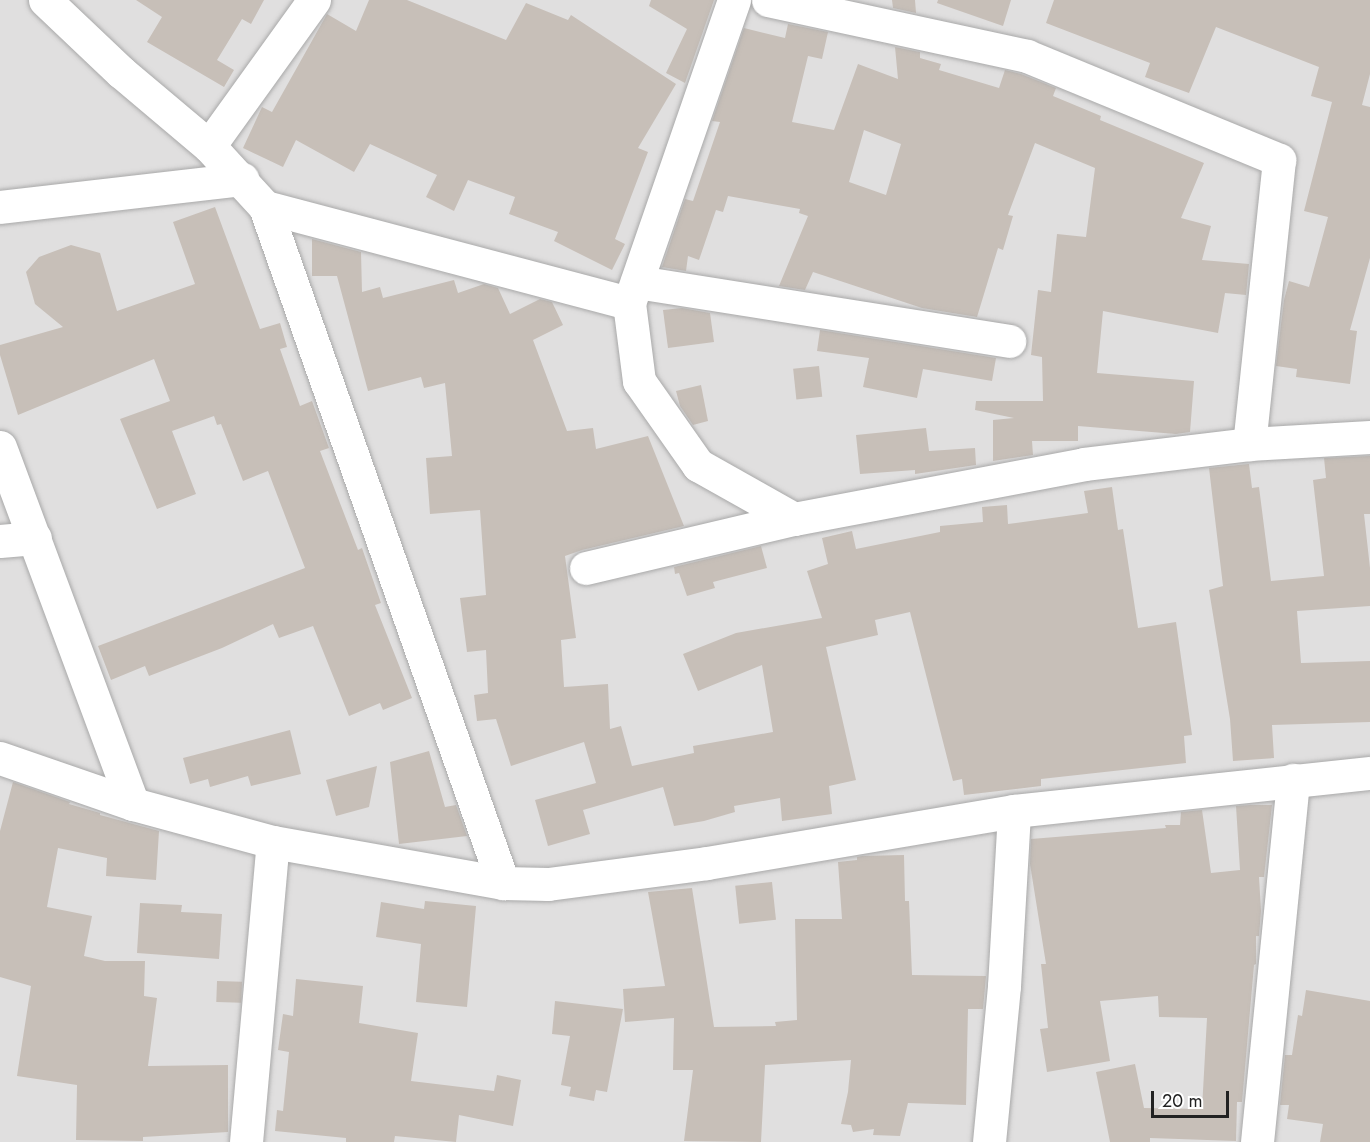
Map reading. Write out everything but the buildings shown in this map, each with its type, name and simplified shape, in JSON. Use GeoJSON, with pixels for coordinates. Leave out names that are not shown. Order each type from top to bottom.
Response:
{"type":"FeatureCollection","features":[{"type":"Feature","properties":{"kind":"street"},"geometry":{"type":"LineString","coordinates":[[45,0],[121,72],[209,146],[242,179],[265,207],[503,883]]}},
{"type":"Feature","properties":{"kind":"street"},"geometry":{"type":"LineString","coordinates":[[209,146],[314,0]]}},
{"type":"Feature","properties":{"kind":"street"},"geometry":{"type":"LineString","coordinates":[[734,0],[633,293],[639,381],[698,465],[794,519]]}},
{"type":"Feature","properties":{"kind":"street"},"geometry":{"type":"LineString","coordinates":[[768,0],[1027,56],[1279,160],[1249,444]]}},
{"type":"Feature","properties":{"kind":"street"},"geometry":{"type":"LineString","coordinates":[[0,207],[242,179]]}},
{"type":"Feature","properties":{"kind":"street"},"geometry":{"type":"LineString","coordinates":[[265,207],[633,293],[1009,341]]}},
{"type":"Feature","properties":{"kind":"street"},"geometry":{"type":"LineString","coordinates":[[586,568],[794,519],[1084,464],[1249,444],[1370,437]]}},
{"type":"Feature","properties":{"kind":"street"},"geometry":{"type":"LineString","coordinates":[[0,447],[133,804]]}},
{"type":"Feature","properties":{"kind":"street"},"geometry":{"type":"LineString","coordinates":[[0,541],[35,538]]}},
{"type":"Feature","properties":{"kind":"street"},"geometry":{"type":"LineString","coordinates":[[0,758],[133,804],[273,842],[503,883],[548,884],[707,863],[1014,811],[1370,773]]}},
{"type":"Feature","properties":{"kind":"street"},"geometry":{"type":"LineString","coordinates":[[1257,1142],[1293,780]]}},
{"type":"Feature","properties":{"kind":"street"},"geometry":{"type":"LineString","coordinates":[[989,1142],[1004,986],[1014,811]]}},
{"type":"Feature","properties":{"kind":"street"},"geometry":{"type":"LineString","coordinates":[[246,1142],[273,842]]}},
{"type":"Feature","properties":{"kind":"shaded area"},"geometry":{"type":"Polygon","coordinates":[[[0,0],[1370,0],[1370,1142],[0,1142],[0,0]]]}}]}
